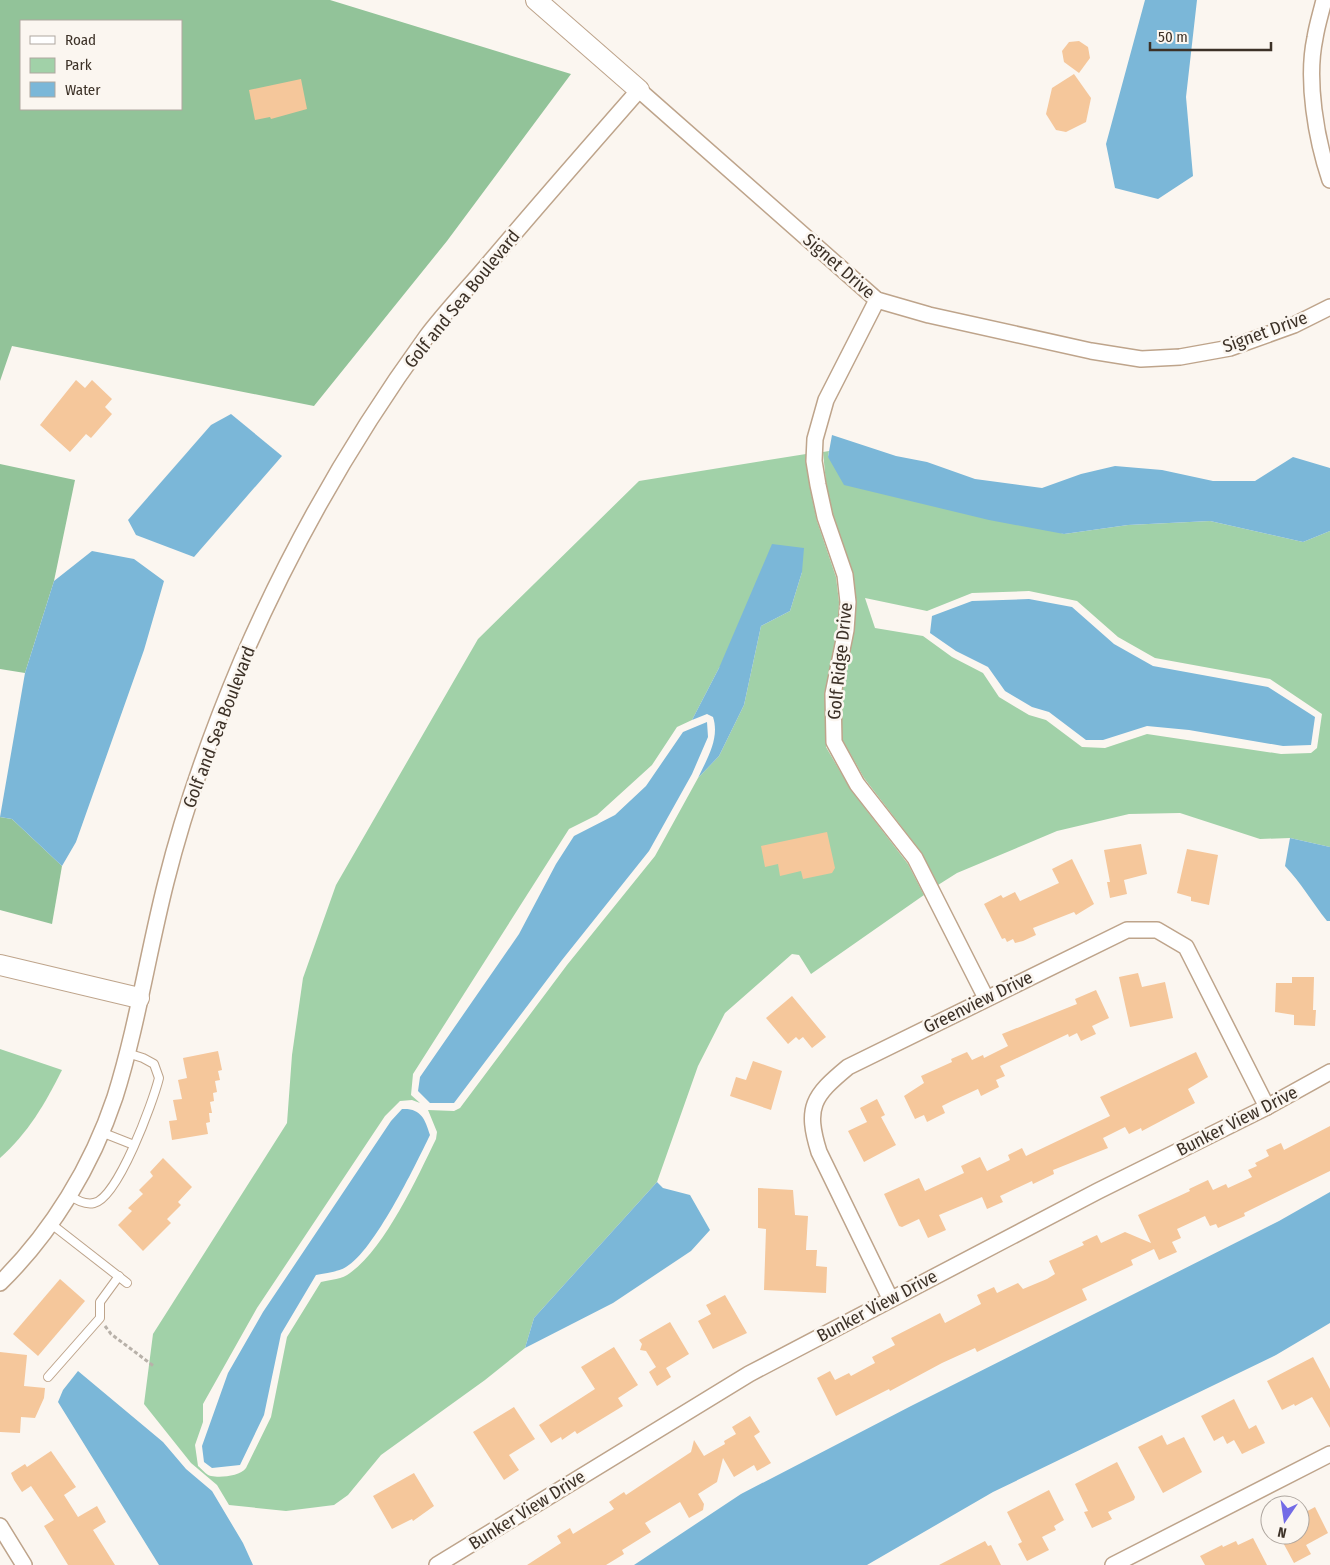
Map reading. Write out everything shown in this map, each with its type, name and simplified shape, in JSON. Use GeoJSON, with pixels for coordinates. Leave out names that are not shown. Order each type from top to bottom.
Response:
{"type":"FeatureCollection","features":[{"type":"Feature","properties":{"kind":"street"},"geometry":{"type":"LineString","coordinates":[[536,0],[639,90]]}},
{"type":"Feature","properties":{"kind":"street"},"geometry":{"type":"LineString","coordinates":[[1324,0],[1314,40],[1313,89],[1319,147],[1330,180]]}},
{"type":"Feature","properties":{"kind":"street","name":"Golf and Sea Boulevard"},"geometry":{"type":"LineString","coordinates":[[0,1283],[39,1240],[69,1195],[101,1132],[114,1098],[127,1053],[167,879],[202,763],[243,659],[307,526],[369,424],[428,335],[639,90]]}},
{"type":"Feature","properties":{"kind":"street","name":"Signet Drive"},"geometry":{"type":"LineString","coordinates":[[639,90],[877,300],[929,315],[1091,351],[1141,358],[1180,357],[1230,348],[1294,324],[1330,307]]}},
{"type":"Feature","properties":{"kind":"street","name":"Golf Ridge Drive"},"geometry":{"type":"LineString","coordinates":[[877,300],[826,400],[815,439],[814,460],[818,485],[825,517],[845,575],[848,602],[846,630],[833,694],[834,742],[857,784],[915,858],[986,998]]}},
{"type":"Feature","properties":{"kind":"street","name":"Greenview Drive"},"geometry":{"type":"LineString","coordinates":[[890,1298],[819,1152],[812,1129],[812,1108],[824,1087],[848,1067],[1127,930],[1157,930],[1186,947],[1267,1107]]}},
{"type":"Feature","properties":{"kind":"street"},"geometry":{"type":"LineString","coordinates":[[0,965],[139,998]]}},
{"type":"Feature","properties":{"kind":"street","name":"Bunker View Drive"},"geometry":{"type":"LineString","coordinates":[[437,1565],[748,1374],[890,1298],[1107,1186],[1267,1107],[1330,1072]]}},
{"type":"Feature","properties":{"kind":"street"},"geometry":{"type":"LineString","coordinates":[[1113,1565],[1330,1454]]}},
{"type":"Feature","properties":{"kind":"street"},"geometry":{"type":"LineString","coordinates":[[0,1526],[24,1565]]}},
{"type":"Feature","properties":{"kind":"lane"},"geometry":{"type":"LineString","coordinates":[[69,1195],[93,1204],[100,1200],[115,1184],[134,1145],[159,1078],[154,1064],[127,1053]]}},
{"type":"Feature","properties":{"kind":"lane"},"geometry":{"type":"LineString","coordinates":[[101,1132],[134,1145]]}},
{"type":"Feature","properties":{"kind":"lane"},"geometry":{"type":"LineString","coordinates":[[50,1223],[127,1283]]}},
{"type":"Feature","properties":{"kind":"lane"},"geometry":{"type":"LineString","coordinates":[[48,1377],[100,1318],[100,1302],[118,1276]]}},
{"type":"Feature","properties":{"kind":"path"},"geometry":{"type":"LineString","coordinates":[[111,1334],[155,1367]]}},
{"type":"Feature","properties":{"kind":"green space"},"geometry":{"type":"Polygon","coordinates":[[[0,0],[330,0],[571,74],[447,241],[314,406],[12,346],[0,381],[0,0]]]}},
{"type":"Feature","properties":{"kind":"green space"},"geometry":{"type":"Polygon","coordinates":[[[829,451],[828,457],[1064,534],[1128,525],[1210,521],[1303,542],[1330,531],[1330,847],[1290,838],[1260,839],[1180,813],[1129,814],[1057,831],[957,873],[938,885],[921,852],[864,778],[842,739],[842,694],[854,631],[856,600],[852,571],[833,514],[826,483],[823,452],[829,451]],[[1029,591],[972,593],[927,611],[865,598],[875,628],[923,636],[952,657],[983,673],[999,697],[1029,715],[1046,720],[1082,747],[1105,748],[1147,734],[1281,754],[1311,753],[1317,748],[1322,714],[1270,679],[1155,658],[1118,637],[1077,601],[1029,591]]]}},
{"type":"Feature","properties":{"kind":"green space"},"geometry":{"type":"Polygon","coordinates":[[[806,454],[810,488],[817,521],[836,577],[839,602],[838,629],[825,694],[826,747],[851,790],[908,864],[924,895],[811,974],[799,955],[792,954],[725,1013],[698,1066],[657,1182],[534,1318],[525,1348],[485,1380],[381,1455],[348,1495],[334,1505],[286,1511],[229,1505],[217,1485],[191,1463],[144,1404],[153,1334],[287,1123],[292,1055],[303,978],[336,885],[478,639],[639,481],[806,454]],[[802,572],[719,668],[692,720],[677,727],[652,765],[597,815],[569,829],[413,1074],[411,1095],[420,1103],[412,1100],[400,1101],[385,1116],[257,1308],[203,1404],[203,1422],[195,1445],[198,1466],[207,1474],[215,1477],[230,1476],[246,1468],[271,1417],[287,1337],[321,1282],[340,1278],[350,1273],[363,1262],[388,1230],[410,1192],[436,1139],[437,1132],[428,1110],[454,1111],[460,1108],[567,965],[655,856],[698,778],[719,756],[744,705],[761,626],[790,611],[802,572]]]}},
{"type":"Feature","properties":{"kind":"green space"},"geometry":{"type":"Polygon","coordinates":[[[0,464],[75,480],[54,581],[25,673],[0,669],[0,464]]]}},
{"type":"Feature","properties":{"kind":"green space"},"geometry":{"type":"Polygon","coordinates":[[[0,817],[12,819],[62,866],[52,924],[0,910],[0,817]]]}},
{"type":"Feature","properties":{"kind":"green space"},"geometry":{"type":"Polygon","coordinates":[[[0,1049],[62,1070],[35,1117],[0,1158],[0,1049]]]}},
{"type":"Feature","properties":{"kind":"water"},"geometry":{"type":"Polygon","coordinates":[[[1145,0],[1197,0],[1186,97],[1193,176],[1158,199],[1115,188],[1106,144],[1145,0]]]}},
{"type":"Feature","properties":{"kind":"water"},"geometry":{"type":"Polygon","coordinates":[[[231,414],[282,456],[194,557],[136,535],[128,520],[211,425],[231,414]]]}},
{"type":"Feature","properties":{"kind":"water"},"geometry":{"type":"Polygon","coordinates":[[[832,435],[896,456],[927,462],[975,479],[1042,488],[1081,474],[1115,466],[1162,470],[1213,481],[1255,481],[1293,457],[1330,468],[1330,531],[1303,542],[1210,521],[1128,525],[1064,534],[989,520],[844,485],[828,457],[832,435]]]}},
{"type":"Feature","properties":{"kind":"water"},"geometry":{"type":"Polygon","coordinates":[[[772,544],[804,548],[802,572],[790,611],[761,626],[744,705],[719,756],[698,778],[712,748],[715,725],[713,717],[707,714],[692,720],[719,668],[772,544]]]}},
{"type":"Feature","properties":{"kind":"water"},"geometry":{"type":"Polygon","coordinates":[[[92,551],[134,559],[164,581],[144,650],[76,842],[62,866],[12,819],[0,817],[25,673],[54,581],[92,551]]]}},
{"type":"Feature","properties":{"kind":"water"},"geometry":{"type":"Polygon","coordinates":[[[1029,599],[1072,607],[1114,644],[1153,666],[1268,687],[1315,717],[1311,745],[1283,746],[1189,730],[1147,726],[1103,740],[1086,740],[1049,712],[1032,707],[1005,691],[988,667],[956,651],[930,633],[932,616],[972,601],[1029,599]]]}},
{"type":"Feature","properties":{"kind":"water"},"geometry":{"type":"Polygon","coordinates":[[[707,722],[708,737],[692,774],[649,851],[562,960],[454,1103],[430,1103],[418,1091],[420,1077],[519,934],[556,864],[574,836],[615,815],[646,786],[683,732],[707,722]]]}},
{"type":"Feature","properties":{"kind":"water"},"geometry":{"type":"Polygon","coordinates":[[[1290,838],[1330,847],[1330,921],[1327,921],[1285,866],[1290,838]]]}},
{"type":"Feature","properties":{"kind":"water"},"geometry":{"type":"Polygon","coordinates":[[[402,1109],[414,1110],[418,1113],[424,1119],[430,1135],[393,1207],[369,1244],[357,1258],[343,1269],[316,1275],[281,1334],[264,1415],[240,1465],[212,1468],[204,1462],[202,1446],[228,1373],[263,1312],[391,1121],[402,1109]]]}},
{"type":"Feature","properties":{"kind":"water"},"geometry":{"type":"Polygon","coordinates":[[[657,1182],[663,1188],[690,1195],[710,1230],[691,1251],[613,1303],[525,1348],[534,1318],[657,1182]]]}},
{"type":"Feature","properties":{"kind":"water"},"geometry":{"type":"Polygon","coordinates":[[[1330,1192],[1330,1323],[1276,1355],[993,1492],[867,1565],[634,1565],[741,1494],[911,1406],[1279,1221],[1330,1192]]]}},
{"type":"Feature","properties":{"kind":"water"},"geometry":{"type":"Polygon","coordinates":[[[78,1371],[163,1442],[186,1469],[212,1491],[243,1543],[253,1565],[159,1565],[58,1402],[63,1390],[78,1371]]]}},
{"type":"Feature","properties":{"kind":"building"},"geometry":{"type":"Polygon","coordinates":[[[1079,41],[1088,47],[1090,58],[1079,73],[1064,62],[1062,51],[1069,42],[1079,41]]]}},
{"type":"Feature","properties":{"kind":"building"},"geometry":{"type":"Polygon","coordinates":[[[1074,74],[1091,98],[1086,122],[1066,132],[1056,130],[1046,114],[1052,88],[1074,74]]]}},
{"type":"Feature","properties":{"kind":"building"},"geometry":{"type":"Polygon","coordinates":[[[301,79],[307,109],[271,119],[270,117],[255,120],[249,90],[301,79]]]}},
{"type":"Feature","properties":{"kind":"building"},"geometry":{"type":"Polygon","coordinates":[[[76,380],[85,388],[92,380],[112,399],[105,407],[112,414],[91,438],[86,434],[70,452],[40,425],[76,380]]]}},
{"type":"Feature","properties":{"kind":"building"},"geometry":{"type":"Polygon","coordinates":[[[827,832],[835,868],[832,873],[803,879],[801,871],[780,876],[778,864],[765,867],[761,846],[827,832]]]}},
{"type":"Feature","properties":{"kind":"building"},"geometry":{"type":"Polygon","coordinates":[[[1141,844],[1147,874],[1124,880],[1127,894],[1110,898],[1107,882],[1110,882],[1104,850],[1141,844]]]}},
{"type":"Feature","properties":{"kind":"building"},"geometry":{"type":"Polygon","coordinates":[[[1187,849],[1218,855],[1209,905],[1191,901],[1191,897],[1177,893],[1187,849]]]}},
{"type":"Feature","properties":{"kind":"building"},"geometry":{"type":"Polygon","coordinates":[[[1072,859],[1094,904],[1076,915],[1074,912],[1033,928],[1036,935],[1023,941],[1015,943],[1013,939],[1007,942],[1005,938],[1002,939],[984,904],[1001,895],[1003,898],[1015,892],[1020,901],[1059,883],[1052,869],[1072,859]]]}},
{"type":"Feature","properties":{"kind":"building"},"geometry":{"type":"Polygon","coordinates":[[[1138,973],[1142,987],[1165,982],[1173,1018],[1130,1027],[1119,977],[1138,973]]]}},
{"type":"Feature","properties":{"kind":"building"},"geometry":{"type":"Polygon","coordinates":[[[1292,977],[1314,977],[1313,1010],[1316,1010],[1315,1026],[1294,1025],[1294,1015],[1275,1012],[1276,983],[1292,983],[1292,977]]]}},
{"type":"Feature","properties":{"kind":"building"},"geometry":{"type":"Polygon","coordinates":[[[1096,990],[1109,1018],[1092,1026],[1096,1034],[1081,1041],[1077,1033],[1069,1037],[1068,1034],[1000,1066],[1005,1076],[996,1080],[999,1087],[981,1096],[978,1089],[952,1101],[942,1106],[945,1113],[927,1122],[924,1115],[915,1119],[904,1096],[924,1083],[921,1076],[952,1062],[951,1059],[967,1052],[972,1060],[983,1055],[984,1058],[1008,1046],[1002,1034],[1077,1004],[1075,999],[1096,990]]]}},
{"type":"Feature","properties":{"kind":"building"},"geometry":{"type":"Polygon","coordinates":[[[792,996],[826,1037],[812,1048],[803,1037],[799,1040],[796,1037],[788,1044],[766,1018],[792,996]]]}},
{"type":"Feature","properties":{"kind":"building"},"geometry":{"type":"Polygon","coordinates":[[[218,1051],[222,1070],[218,1071],[220,1080],[215,1081],[217,1092],[213,1093],[214,1101],[210,1102],[212,1113],[209,1113],[210,1122],[206,1123],[208,1134],[172,1140],[169,1121],[177,1120],[173,1100],[182,1099],[178,1080],[187,1078],[183,1058],[218,1051]]]}},
{"type":"Feature","properties":{"kind":"building"},"geometry":{"type":"Polygon","coordinates":[[[1196,1052],[1208,1077],[1188,1089],[1195,1103],[1142,1131],[1141,1128],[1129,1134],[1125,1127],[1103,1138],[1108,1148],[1053,1170],[1054,1174],[1033,1184],[1032,1181],[1000,1196],[1003,1202],[987,1209],[982,1197],[939,1215],[946,1230],[928,1238],[919,1219],[902,1227],[899,1226],[884,1194],[919,1178],[925,1191],[964,1173],[961,1166],[980,1157],[987,1171],[1010,1160],[1008,1155],[1022,1148],[1026,1156],[1110,1116],[1100,1097],[1196,1052]]]}},
{"type":"Feature","properties":{"kind":"building"},"geometry":{"type":"Polygon","coordinates":[[[753,1061],[782,1071],[771,1110],[730,1096],[736,1077],[746,1080],[753,1061]]]}},
{"type":"Feature","properties":{"kind":"building"},"geometry":{"type":"Polygon","coordinates":[[[877,1099],[885,1115],[881,1117],[896,1145],[864,1162],[848,1131],[867,1122],[860,1108],[877,1099]]]}},
{"type":"Feature","properties":{"kind":"building"},"geometry":{"type":"Polygon","coordinates":[[[1330,1126],[1330,1171],[1244,1213],[1245,1216],[1218,1228],[1216,1224],[1210,1226],[1205,1216],[1177,1229],[1181,1238],[1172,1242],[1177,1252],[1159,1260],[1154,1249],[1131,1260],[1133,1265],[1082,1289],[1087,1300],[977,1352],[975,1348],[942,1363],[890,1391],[889,1389],[836,1416],[817,1378],[830,1371],[835,1380],[849,1373],[851,1376],[875,1363],[872,1357],[895,1345],[891,1338],[940,1313],[945,1323],[981,1304],[977,1295],[994,1287],[997,1293],[1018,1283],[1023,1289],[1047,1279],[1055,1274],[1049,1261],[1084,1245],[1082,1242],[1097,1235],[1101,1243],[1125,1232],[1151,1243],[1138,1215],[1190,1191],[1189,1189],[1208,1180],[1213,1190],[1226,1184],[1228,1188],[1252,1177],[1248,1170],[1257,1166],[1255,1163],[1269,1156],[1266,1150],[1281,1143],[1284,1150],[1330,1126]]]}},
{"type":"Feature","properties":{"kind":"building"},"geometry":{"type":"Polygon","coordinates":[[[163,1158],[192,1187],[178,1202],[181,1205],[167,1219],[171,1223],[143,1251],[118,1225],[132,1211],[128,1208],[143,1194],[139,1190],[153,1176],[150,1172],[163,1158]]]}},
{"type":"Feature","properties":{"kind":"building"},"geometry":{"type":"Polygon","coordinates":[[[758,1188],[793,1190],[795,1215],[808,1216],[806,1250],[817,1250],[816,1266],[827,1267],[826,1293],[764,1290],[766,1229],[758,1228],[758,1188]]]}},
{"type":"Feature","properties":{"kind":"building"},"geometry":{"type":"Polygon","coordinates":[[[60,1279],[85,1301],[38,1356],[13,1334],[60,1279]]]}},
{"type":"Feature","properties":{"kind":"building"},"geometry":{"type":"Polygon","coordinates":[[[725,1295],[747,1333],[713,1349],[698,1321],[711,1314],[706,1305],[725,1295]]]}},
{"type":"Feature","properties":{"kind":"building"},"geometry":{"type":"Polygon","coordinates":[[[670,1322],[689,1354],[666,1368],[671,1377],[657,1386],[649,1372],[656,1367],[646,1351],[640,1350],[642,1344],[639,1340],[670,1322]]]}},
{"type":"Feature","properties":{"kind":"building"},"geometry":{"type":"Polygon","coordinates":[[[614,1347],[638,1385],[618,1398],[623,1406],[577,1434],[575,1431],[562,1440],[561,1437],[551,1443],[539,1425],[595,1389],[581,1367],[614,1347]]]}},
{"type":"Feature","properties":{"kind":"building"},"geometry":{"type":"Polygon","coordinates":[[[0,1352],[27,1355],[24,1386],[45,1388],[44,1398],[35,1418],[21,1417],[20,1433],[0,1432],[0,1352]]]}},
{"type":"Feature","properties":{"kind":"building"},"geometry":{"type":"Polygon","coordinates":[[[1313,1357],[1330,1389],[1330,1428],[1312,1397],[1282,1410],[1267,1381],[1313,1357]]]}},
{"type":"Feature","properties":{"kind":"building"},"geometry":{"type":"Polygon","coordinates":[[[1234,1399],[1249,1429],[1256,1425],[1265,1443],[1242,1454],[1234,1440],[1227,1444],[1223,1436],[1214,1441],[1201,1416],[1234,1399]]]}},
{"type":"Feature","properties":{"kind":"building"},"geometry":{"type":"Polygon","coordinates":[[[514,1407],[535,1439],[509,1455],[519,1470],[504,1480],[473,1432],[514,1407]]]}},
{"type":"Feature","properties":{"kind":"building"},"geometry":{"type":"Polygon","coordinates":[[[750,1416],[760,1432],[754,1436],[771,1463],[757,1471],[754,1465],[734,1477],[723,1458],[717,1482],[698,1494],[704,1504],[703,1510],[689,1518],[680,1502],[645,1523],[651,1532],[622,1550],[624,1554],[606,1565],[527,1565],[561,1543],[557,1536],[570,1528],[573,1534],[614,1509],[609,1502],[624,1492],[626,1495],[691,1452],[694,1440],[704,1456],[725,1444],[724,1441],[736,1434],[732,1427],[750,1416]]]}},
{"type":"Feature","properties":{"kind":"building"},"geometry":{"type":"Polygon","coordinates":[[[1162,1435],[1167,1445],[1184,1437],[1202,1472],[1163,1493],[1138,1447],[1162,1435]]]}},
{"type":"Feature","properties":{"kind":"building"},"geometry":{"type":"Polygon","coordinates":[[[51,1451],[76,1487],[64,1495],[78,1517],[97,1506],[106,1522],[93,1530],[115,1565],[68,1565],[44,1526],[54,1520],[31,1486],[22,1492],[14,1480],[11,1473],[25,1464],[27,1467],[51,1451]]]}},
{"type":"Feature","properties":{"kind":"building"},"geometry":{"type":"Polygon","coordinates":[[[1117,1462],[1135,1497],[1134,1500],[1108,1512],[1112,1519],[1092,1528],[1084,1512],[1088,1511],[1075,1484],[1117,1462]]]}},
{"type":"Feature","properties":{"kind":"building"},"geometry":{"type":"Polygon","coordinates":[[[414,1473],[434,1506],[413,1521],[412,1519],[392,1529],[373,1496],[414,1473]]]}},
{"type":"Feature","properties":{"kind":"building"},"geometry":{"type":"Polygon","coordinates":[[[1049,1490],[1064,1520],[1054,1526],[1056,1530],[1042,1537],[1049,1550],[1027,1561],[1018,1544],[1022,1542],[1007,1512],[1049,1490]]]}},
{"type":"Feature","properties":{"kind":"building"},"geometry":{"type":"Polygon","coordinates":[[[1315,1507],[1328,1533],[1310,1543],[1310,1510],[1315,1507]]]}},
{"type":"Feature","properties":{"kind":"building"},"geometry":{"type":"Polygon","coordinates":[[[1253,1538],[1267,1565],[1205,1565],[1200,1556],[1222,1545],[1223,1547],[1236,1541],[1238,1545],[1253,1538]]]}},
{"type":"Feature","properties":{"kind":"building"},"geometry":{"type":"Polygon","coordinates":[[[985,1541],[988,1546],[991,1545],[1001,1565],[939,1565],[985,1541]]]}},
{"type":"Feature","properties":{"kind":"building"},"geometry":{"type":"Polygon","coordinates":[[[1284,1545],[1306,1545],[1311,1554],[1294,1563],[1284,1545]]]}}]}
